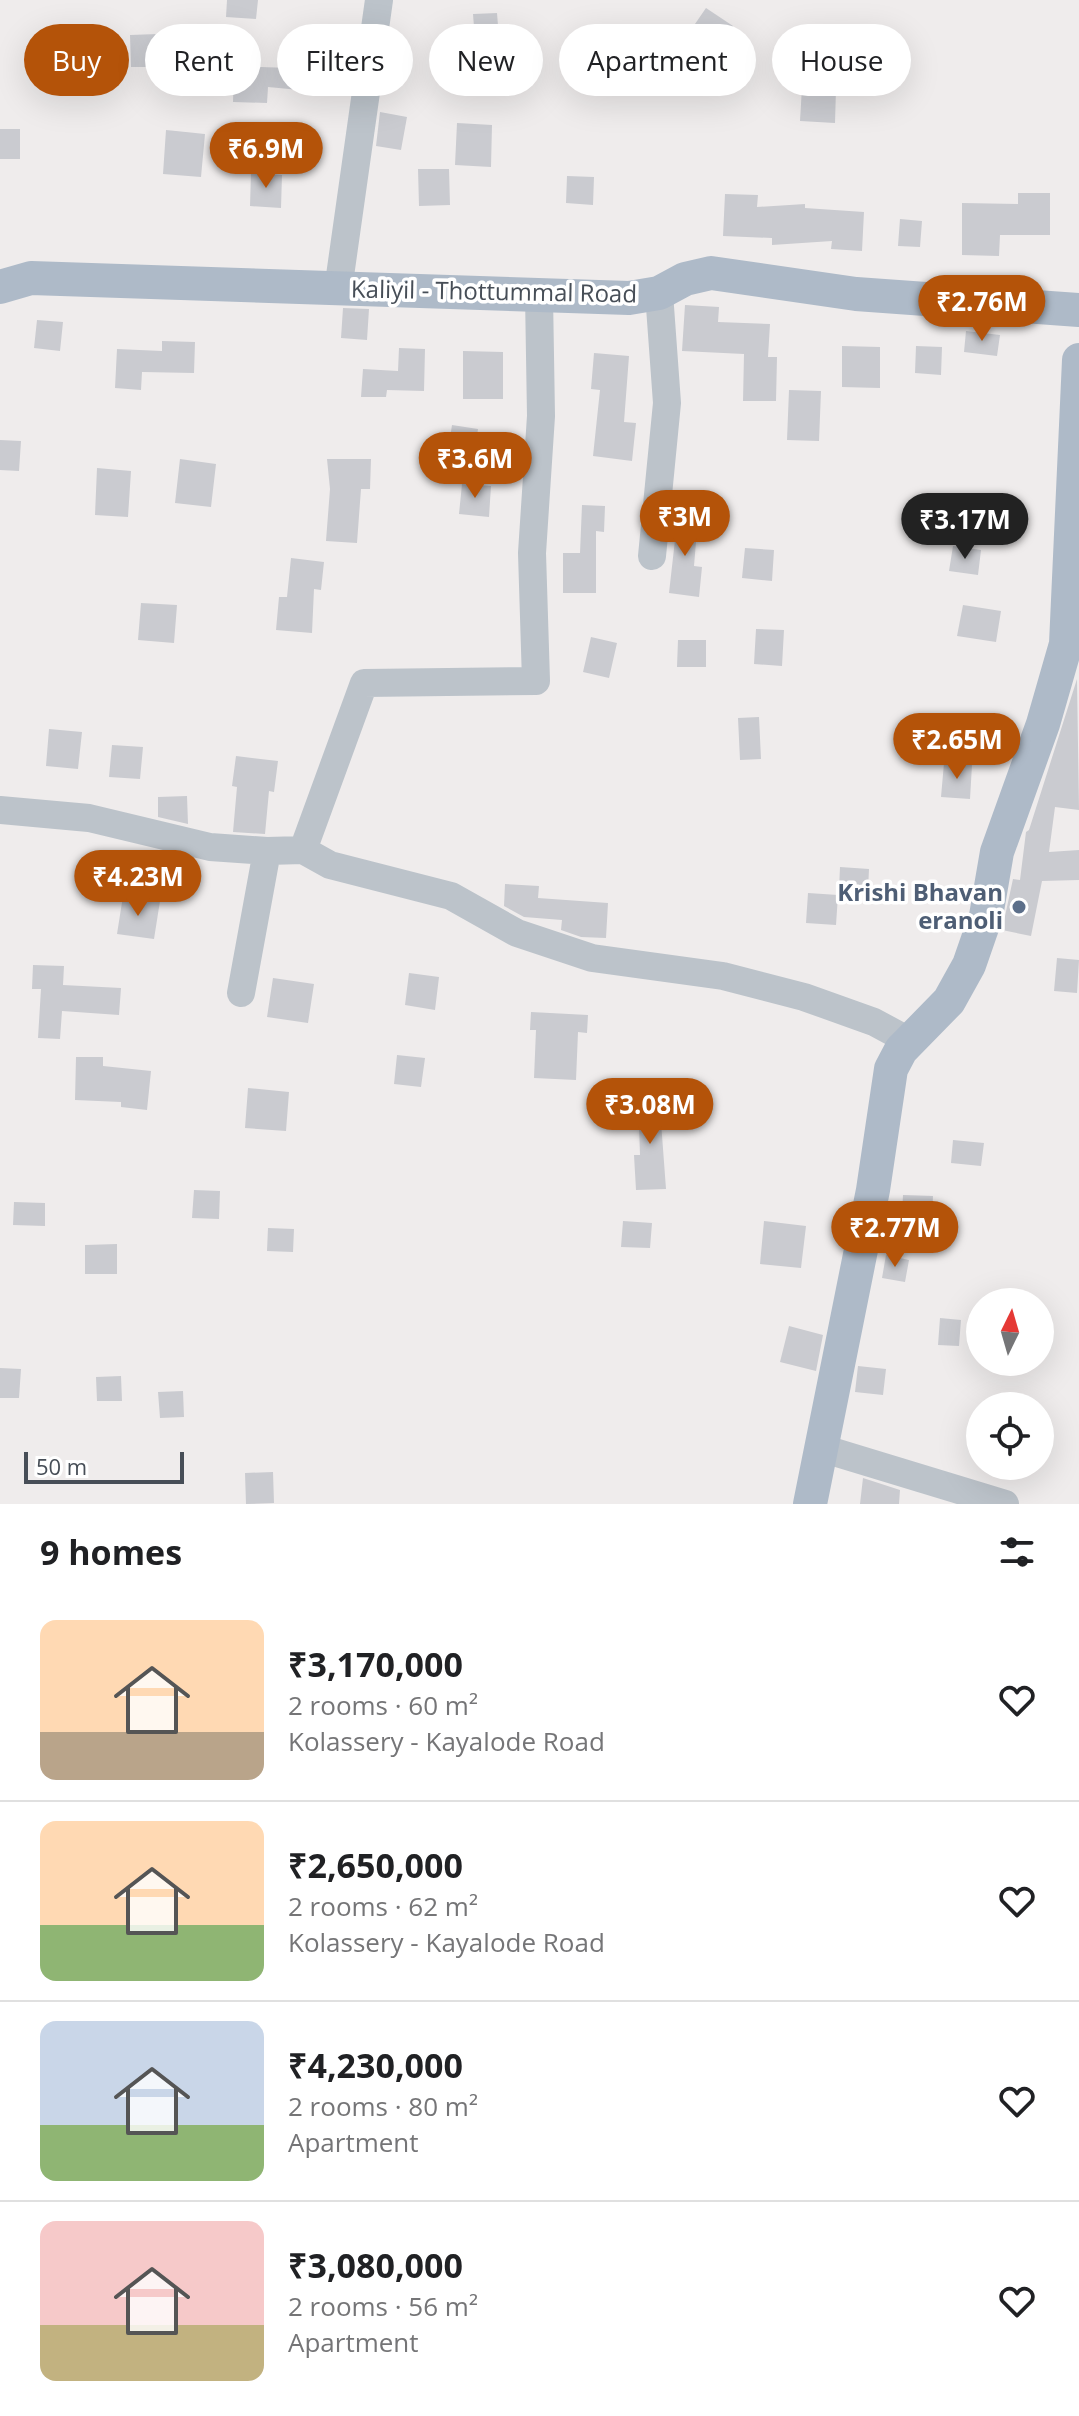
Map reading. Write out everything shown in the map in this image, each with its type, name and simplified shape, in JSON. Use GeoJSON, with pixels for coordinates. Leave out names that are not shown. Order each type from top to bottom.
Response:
{"type":"FeatureCollection","features":[{"type":"Feature","properties":{"kind":"main road","name":"Kaliyil - Thottummal Road"},"geometry":{"type":"LineString","coordinates":[[0,287],[31,278],[629,298],[659,293],[685,279],[711,273],[856,294],[1079,310]]}},
{"type":"Feature","properties":{"kind":"main road"},"geometry":{"type":"LineString","coordinates":[[810,1504],[873,1190],[891,1069],[949,1001],[969,965],[986,916],[997,852],[1043,724],[1066,644],[1079,360]]}},
{"type":"Feature","properties":{"kind":"street"},"geometry":{"type":"LineString","coordinates":[[338,290],[379,0]]}},
{"type":"Feature","properties":{"kind":"street"},"geometry":{"type":"LineString","coordinates":[[652,556],[667,403],[659,293]]}},
{"type":"Feature","properties":{"kind":"street"},"geometry":{"type":"LineString","coordinates":[[303,850],[364,683],[536,681],[532,553],[541,416],[539,295]]}},
{"type":"Feature","properties":{"kind":"street"},"geometry":{"type":"LineString","coordinates":[[0,810],[89,818],[210,847],[303,850],[330,865],[451,896],[517,933],[592,958],[723,976],[818,1002],[874,1022],[911,1042]]}},
{"type":"Feature","properties":{"kind":"street"},"geometry":{"type":"LineString","coordinates":[[241,993],[267,851]]}},
{"type":"Feature","properties":{"kind":"street"},"geometry":{"type":"LineString","coordinates":[[821,1448],[1005,1504]]}},
{"type":"Feature","properties":{"kind":"building"},"geometry":{"type":"Polygon","coordinates":[[[227,0],[258,0],[256,19],[226,17],[227,0]]]}},
{"type":"Feature","properties":{"kind":"building"},"geometry":{"type":"Polygon","coordinates":[[[706,8],[730,24],[695,24],[706,8]]]}},
{"type":"Feature","properties":{"kind":"building"},"geometry":{"type":"Polygon","coordinates":[[[497,13],[498,24],[474,24],[473,14],[497,13]]]}},
{"type":"Feature","properties":{"kind":"building"},"geometry":{"type":"Polygon","coordinates":[[[145,34],[145,67],[131,67],[130,35],[145,34]]]}},
{"type":"Feature","properties":{"kind":"building"},"geometry":{"type":"Polygon","coordinates":[[[261,67],[277,68],[277,88],[268,87],[267,103],[233,102],[233,96],[261,96],[261,67]]]}},
{"type":"Feature","properties":{"kind":"building"},"geometry":{"type":"Polygon","coordinates":[[[801,96],[836,96],[835,123],[800,121],[801,96]]]}},
{"type":"Feature","properties":{"kind":"building"},"geometry":{"type":"Polygon","coordinates":[[[380,112],[407,117],[401,150],[376,146],[380,112]]]}},
{"type":"Feature","properties":{"kind":"building"},"geometry":{"type":"Polygon","coordinates":[[[457,123],[492,125],[491,167],[455,165],[457,123]]]}},
{"type":"Feature","properties":{"kind":"building"},"geometry":{"type":"Polygon","coordinates":[[[0,129],[20,129],[20,159],[0,159],[0,129]]]}},
{"type":"Feature","properties":{"kind":"building"},"geometry":{"type":"Polygon","coordinates":[[[166,130],[205,134],[201,177],[163,174],[166,130]]]}},
{"type":"Feature","properties":{"kind":"building"},"geometry":{"type":"Polygon","coordinates":[[[418,169],[449,169],[450,205],[419,206],[418,169]]]}},
{"type":"Feature","properties":{"kind":"building"},"geometry":{"type":"Polygon","coordinates":[[[251,173],[282,175],[281,208],[250,206],[251,173]]]}},
{"type":"Feature","properties":{"kind":"building"},"geometry":{"type":"Polygon","coordinates":[[[567,176],[594,177],[593,205],[566,203],[567,176]]]}},
{"type":"Feature","properties":{"kind":"building"},"geometry":{"type":"Polygon","coordinates":[[[1018,193],[1050,193],[1050,235],[1000,235],[999,256],[962,255],[962,203],[1018,204],[1018,193]]]}},
{"type":"Feature","properties":{"kind":"building"},"geometry":{"type":"Polygon","coordinates":[[[725,194],[758,195],[757,207],[805,204],[805,208],[864,212],[862,251],[831,249],[832,241],[772,245],[772,238],[723,236],[725,194]]]}},
{"type":"Feature","properties":{"kind":"building"},"geometry":{"type":"Polygon","coordinates":[[[900,219],[922,221],[920,247],[898,246],[900,219]]]}},
{"type":"Feature","properties":{"kind":"building"},"geometry":{"type":"Polygon","coordinates":[[[685,305],[719,307],[718,322],[770,324],[768,357],[777,357],[776,401],[743,401],[744,354],[682,351],[685,305]]]}},
{"type":"Feature","properties":{"kind":"building"},"geometry":{"type":"Polygon","coordinates":[[[343,308],[369,309],[367,340],[341,338],[343,308]]]}},
{"type":"Feature","properties":{"kind":"building"},"geometry":{"type":"Polygon","coordinates":[[[37,320],[63,322],[60,351],[34,348],[37,320]]]}},
{"type":"Feature","properties":{"kind":"building"},"geometry":{"type":"Polygon","coordinates":[[[966,331],[1000,335],[997,356],[964,352],[966,331]]]}},
{"type":"Feature","properties":{"kind":"building"},"geometry":{"type":"Polygon","coordinates":[[[162,341],[195,342],[194,373],[142,372],[141,390],[115,388],[117,349],[162,351],[162,341]]]}},
{"type":"Feature","properties":{"kind":"building"},"geometry":{"type":"Polygon","coordinates":[[[842,346],[880,347],[880,388],[842,387],[842,346]]]}},
{"type":"Feature","properties":{"kind":"building"},"geometry":{"type":"Polygon","coordinates":[[[916,346],[942,347],[941,375],[915,373],[916,346]]]}},
{"type":"Feature","properties":{"kind":"building"},"geometry":{"type":"Polygon","coordinates":[[[399,348],[425,349],[424,391],[387,390],[386,397],[361,397],[363,369],[398,371],[399,348]]]}},
{"type":"Feature","properties":{"kind":"building"},"geometry":{"type":"Polygon","coordinates":[[[463,351],[503,352],[503,399],[463,399],[463,351]]]}},
{"type":"Feature","properties":{"kind":"building"},"geometry":{"type":"Polygon","coordinates":[[[594,353],[629,356],[624,422],[636,423],[632,461],[593,456],[600,390],[591,389],[594,353]]]}},
{"type":"Feature","properties":{"kind":"building"},"geometry":{"type":"Polygon","coordinates":[[[789,390],[821,391],[819,441],[787,440],[789,390]]]}},
{"type":"Feature","properties":{"kind":"building"},"geometry":{"type":"Polygon","coordinates":[[[452,425],[478,429],[474,456],[448,451],[452,425]]]}},
{"type":"Feature","properties":{"kind":"building"},"geometry":{"type":"Polygon","coordinates":[[[0,440],[21,441],[19,471],[0,470],[0,440]]]}},
{"type":"Feature","properties":{"kind":"building"},"geometry":{"type":"Polygon","coordinates":[[[180,459],[216,464],[211,507],[175,503],[180,459]]]}},
{"type":"Feature","properties":{"kind":"building"},"geometry":{"type":"Polygon","coordinates":[[[327,459],[371,459],[370,489],[361,489],[357,543],[326,541],[330,489],[327,459]]]}},
{"type":"Feature","properties":{"kind":"building"},"geometry":{"type":"Polygon","coordinates":[[[97,468],[131,471],[128,517],[95,515],[97,468]]]}},
{"type":"Feature","properties":{"kind":"building"},"geometry":{"type":"Polygon","coordinates":[[[462,484],[491,486],[489,517],[459,514],[462,484]]]}},
{"type":"Feature","properties":{"kind":"building"},"geometry":{"type":"Polygon","coordinates":[[[582,505],[605,506],[604,532],[596,531],[596,593],[563,593],[563,553],[580,553],[582,505]]]}},
{"type":"Feature","properties":{"kind":"building"},"geometry":{"type":"Polygon","coordinates":[[[673,516],[698,518],[694,566],[702,567],[699,597],[669,593],[675,540],[671,539],[673,516]]]}},
{"type":"Feature","properties":{"kind":"building"},"geometry":{"type":"Polygon","coordinates":[[[953,546],[981,550],[978,575],[949,571],[953,546]]]}},
{"type":"Feature","properties":{"kind":"building"},"geometry":{"type":"Polygon","coordinates":[[[745,548],[774,550],[772,581],[742,578],[745,548]]]}},
{"type":"Feature","properties":{"kind":"building"},"geometry":{"type":"Polygon","coordinates":[[[291,558],[324,562],[321,590],[314,589],[312,633],[276,630],[279,597],[287,597],[291,558]]]}},
{"type":"Feature","properties":{"kind":"building"},"geometry":{"type":"Polygon","coordinates":[[[141,603],[177,605],[174,643],[138,640],[141,603]]]}},
{"type":"Feature","properties":{"kind":"building"},"geometry":{"type":"Polygon","coordinates":[[[963,605],[1001,611],[996,642],[957,636],[963,605]]]}},
{"type":"Feature","properties":{"kind":"building"},"geometry":{"type":"Polygon","coordinates":[[[756,629],[784,630],[782,666],[754,664],[756,629]]]}},
{"type":"Feature","properties":{"kind":"building"},"geometry":{"type":"Polygon","coordinates":[[[591,637],[617,643],[609,678],[583,672],[591,637]]]}},
{"type":"Feature","properties":{"kind":"building"},"geometry":{"type":"Polygon","coordinates":[[[678,640],[706,640],[706,667],[677,667],[678,640]]]}},
{"type":"Feature","properties":{"kind":"building"},"geometry":{"type":"Polygon","coordinates":[[[1077,679],[1079,810],[1055,807],[1049,852],[1079,850],[1079,880],[1042,881],[1031,936],[1002,930],[1013,879],[1020,880],[1026,832],[1077,679]]]}},
{"type":"Feature","properties":{"kind":"building"},"geometry":{"type":"Polygon","coordinates":[[[759,717],[761,759],[740,760],[738,718],[759,717]]]}},
{"type":"Feature","properties":{"kind":"building"},"geometry":{"type":"Polygon","coordinates":[[[49,729],[82,732],[78,769],[46,766],[49,729]]]}},
{"type":"Feature","properties":{"kind":"building"},"geometry":{"type":"Polygon","coordinates":[[[112,745],[143,747],[140,779],[109,777],[112,745]]]}},
{"type":"Feature","properties":{"kind":"building"},"geometry":{"type":"Polygon","coordinates":[[[236,756],[278,761],[274,792],[269,791],[265,834],[233,832],[237,787],[232,786],[236,756]]]}},
{"type":"Feature","properties":{"kind":"building"},"geometry":{"type":"Polygon","coordinates":[[[944,763],[972,765],[970,799],[941,797],[944,763]]]}},
{"type":"Feature","properties":{"kind":"building"},"geometry":{"type":"Polygon","coordinates":[[[187,796],[188,824],[158,817],[158,797],[187,796]]]}},
{"type":"Feature","properties":{"kind":"building"},"geometry":{"type":"Polygon","coordinates":[[[840,867],[869,869],[868,890],[839,889],[840,867]]]}},
{"type":"Feature","properties":{"kind":"building"},"geometry":{"type":"Polygon","coordinates":[[[505,884],[539,886],[538,898],[608,903],[606,938],[581,937],[561,930],[562,920],[524,917],[504,906],[505,884]]]}},
{"type":"Feature","properties":{"kind":"building"},"geometry":{"type":"Polygon","coordinates":[[[808,893],[838,895],[836,925],[806,923],[808,893]]]}},
{"type":"Feature","properties":{"kind":"building"},"geometry":{"type":"Polygon","coordinates":[[[123,896],[160,901],[154,939],[117,934],[123,896]]]}},
{"type":"Feature","properties":{"kind":"building"},"geometry":{"type":"Polygon","coordinates":[[[1057,958],[1079,960],[1077,993],[1054,991],[1057,958]]]}},
{"type":"Feature","properties":{"kind":"building"},"geometry":{"type":"Polygon","coordinates":[[[33,965],[64,966],[63,985],[121,988],[119,1015],[62,1011],[60,1039],[38,1038],[41,989],[32,989],[33,965]]]}},
{"type":"Feature","properties":{"kind":"building"},"geometry":{"type":"Polygon","coordinates":[[[409,973],[439,977],[435,1010],[405,1005],[409,973]]]}},
{"type":"Feature","properties":{"kind":"building"},"geometry":{"type":"Polygon","coordinates":[[[273,978],[314,984],[308,1023],[267,1017],[273,978]]]}},
{"type":"Feature","properties":{"kind":"building"},"geometry":{"type":"Polygon","coordinates":[[[531,1012],[588,1015],[587,1033],[578,1032],[576,1080],[534,1078],[536,1030],[530,1030],[531,1012]]]}},
{"type":"Feature","properties":{"kind":"building"},"geometry":{"type":"Polygon","coordinates":[[[397,1055],[425,1058],[421,1087],[394,1084],[397,1055]]]}},
{"type":"Feature","properties":{"kind":"building"},"geometry":{"type":"Polygon","coordinates":[[[76,1057],[103,1057],[103,1066],[151,1071],[147,1110],[121,1107],[121,1102],[75,1100],[76,1057]]]}},
{"type":"Feature","properties":{"kind":"building"},"geometry":{"type":"Polygon","coordinates":[[[248,1088],[289,1092],[286,1131],[245,1128],[248,1088]]]}},
{"type":"Feature","properties":{"kind":"building"},"geometry":{"type":"Polygon","coordinates":[[[659,1095],[666,1189],[636,1190],[634,1155],[640,1155],[638,1096],[659,1095]]]}},
{"type":"Feature","properties":{"kind":"building"},"geometry":{"type":"Polygon","coordinates":[[[953,1140],[984,1143],[981,1166],[951,1163],[953,1140]]]}},
{"type":"Feature","properties":{"kind":"building"},"geometry":{"type":"Polygon","coordinates":[[[194,1190],[220,1191],[219,1219],[192,1218],[194,1190]]]}},
{"type":"Feature","properties":{"kind":"building"},"geometry":{"type":"Polygon","coordinates":[[[903,1195],[933,1196],[931,1233],[901,1232],[903,1195]]]}},
{"type":"Feature","properties":{"kind":"building"},"geometry":{"type":"Polygon","coordinates":[[[14,1202],[45,1203],[45,1226],[13,1225],[14,1202]]]}},
{"type":"Feature","properties":{"kind":"building"},"geometry":{"type":"Polygon","coordinates":[[[623,1221],[652,1223],[650,1248],[621,1247],[623,1221]]]}},
{"type":"Feature","properties":{"kind":"building"},"geometry":{"type":"Polygon","coordinates":[[[764,1221],[806,1226],[801,1268],[760,1264],[764,1221]]]}},
{"type":"Feature","properties":{"kind":"building"},"geometry":{"type":"Polygon","coordinates":[[[268,1228],[294,1229],[293,1252],[267,1251],[268,1228]]]}},
{"type":"Feature","properties":{"kind":"building"},"geometry":{"type":"Polygon","coordinates":[[[117,1244],[117,1274],[85,1274],[85,1245],[117,1244]]]}},
{"type":"Feature","properties":{"kind":"building"},"geometry":{"type":"Polygon","coordinates":[[[886,1255],[909,1260],[905,1282],[882,1278],[886,1255]]]}},
{"type":"Feature","properties":{"kind":"building"},"geometry":{"type":"Polygon","coordinates":[[[940,1318],[961,1320],[959,1346],[938,1345],[940,1318]]]}},
{"type":"Feature","properties":{"kind":"building"},"geometry":{"type":"Polygon","coordinates":[[[789,1326],[823,1335],[816,1371],[780,1362],[789,1326]]]}},
{"type":"Feature","properties":{"kind":"building"},"geometry":{"type":"Polygon","coordinates":[[[858,1366],[886,1369],[883,1395],[855,1392],[858,1366]]]}},
{"type":"Feature","properties":{"kind":"building"},"geometry":{"type":"Polygon","coordinates":[[[0,1368],[21,1369],[19,1398],[0,1398],[0,1368]]]}},
{"type":"Feature","properties":{"kind":"building"},"geometry":{"type":"Polygon","coordinates":[[[121,1376],[122,1401],[97,1401],[96,1377],[121,1376]]]}},
{"type":"Feature","properties":{"kind":"building"},"geometry":{"type":"Polygon","coordinates":[[[183,1391],[184,1417],[160,1418],[158,1392],[183,1391]]]}},
{"type":"Feature","properties":{"kind":"building"},"geometry":{"type":"Polygon","coordinates":[[[273,1472],[274,1503],[246,1504],[245,1473],[273,1472]]]}},
{"type":"Feature","properties":{"kind":"building"},"geometry":{"type":"Polygon","coordinates":[[[863,1478],[900,1490],[899,1504],[860,1504],[863,1478]]]}},
{"type":"Feature","properties":{"kind":"place","name":"Krishi Bhavan eranoli"},"geometry":{"type":"Point","coordinates":[1019,907]}}]}
